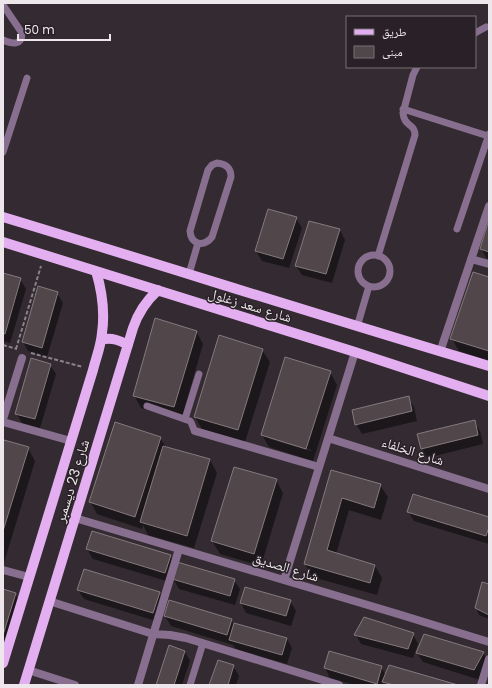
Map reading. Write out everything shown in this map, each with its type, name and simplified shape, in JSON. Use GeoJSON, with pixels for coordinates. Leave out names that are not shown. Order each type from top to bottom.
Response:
{"type":"FeatureCollection","features":[{"type":"Feature","properties":{"kind":"main road","name":"شارع سعد زغلول"},"geometry":{"type":"LineString","coordinates":[[3,216],[357,327],[489,366]]}},
{"type":"Feature","properties":{"kind":"main road","name":"شارع سعد زغلول"},"geometry":{"type":"LineString","coordinates":[[3,242],[355,352],[489,396]]}},
{"type":"Feature","properties":{"kind":"main road","name":"شارع 23 ديسمبر"},"geometry":{"type":"LineString","coordinates":[[3,663],[101,340],[104,318],[103,303],[96,271]]}},
{"type":"Feature","properties":{"kind":"main road","name":"شارع 23 ديسمبر"},"geometry":{"type":"LineString","coordinates":[[24,685],[132,328],[140,312],[158,290]]}},
{"type":"Feature","properties":{"kind":"main road"},"geometry":{"type":"LineString","coordinates":[[101,340],[106,338],[117,340],[128,345]]}},
{"type":"Feature","properties":{"kind":"street"},"geometry":{"type":"LineString","coordinates":[[440,352],[489,206]]}},
{"type":"Feature","properties":{"kind":"street"},"geometry":{"type":"LineString","coordinates":[[471,259],[489,264]]}},
{"type":"Feature","properties":{"kind":"street"},"geometry":{"type":"LineString","coordinates":[[284,580],[355,352]]}},
{"type":"Feature","properties":{"kind":"street"},"geometry":{"type":"LineString","coordinates":[[3,419],[23,354]]}},
{"type":"Feature","properties":{"kind":"street"},"geometry":{"type":"LineString","coordinates":[[3,422],[71,441]]}},
{"type":"Feature","properties":{"kind":"street"},"geometry":{"type":"LineString","coordinates":[[195,431],[319,467]]}},
{"type":"Feature","properties":{"kind":"street","name":"شارع الخلفاء"},"geometry":{"type":"LineString","coordinates":[[328,438],[489,489]]}},
{"type":"Feature","properties":{"kind":"street","name":"شارع الصديق"},"geometry":{"type":"LineString","coordinates":[[75,518],[489,642]]}},
{"type":"Feature","properties":{"kind":"street"},"geometry":{"type":"LineString","coordinates":[[138,685],[179,549]]}},
{"type":"Feature","properties":{"kind":"street"},"geometry":{"type":"LineString","coordinates":[[3,570],[29,577]]}},
{"type":"Feature","properties":{"kind":"street"},"geometry":{"type":"LineString","coordinates":[[49,601],[153,634],[186,638],[339,685]]}},
{"type":"Feature","properties":{"kind":"street"},"geometry":{"type":"LineString","coordinates":[[481,685],[489,659]]}},
{"type":"Feature","properties":{"kind":"street"},"geometry":{"type":"LineString","coordinates":[[28,670],[75,685]]}},
{"type":"Feature","properties":{"kind":"lane"},"geometry":{"type":"LineString","coordinates":[[3,5],[22,33],[22,37],[20,41],[16,43],[3,40]]}},
{"type":"Feature","properties":{"kind":"lane"},"geometry":{"type":"LineString","coordinates":[[476,32],[486,27]]}},
{"type":"Feature","properties":{"kind":"lane"},"geometry":{"type":"LineString","coordinates":[[378,256],[415,135],[413,127],[403,118],[403,109],[416,68]]}},
{"type":"Feature","properties":{"kind":"lane"},"geometry":{"type":"LineString","coordinates":[[3,152],[27,78]]}},
{"type":"Feature","properties":{"kind":"lane"},"geometry":{"type":"LineString","coordinates":[[403,109],[489,135],[458,229]]}},
{"type":"Feature","properties":{"kind":"lane"},"geometry":{"type":"LineString","coordinates":[[217,163],[223,164],[228,167],[231,172],[231,177],[212,237],[208,241],[198,243],[191,236],[190,231],[208,170],[212,165],[217,163]]}},
{"type":"Feature","properties":{"kind":"lane"},"geometry":{"type":"LineString","coordinates":[[189,274],[198,243]]}},
{"type":"Feature","properties":{"kind":"lane"},"geometry":{"type":"LineString","coordinates":[[369,256],[378,256],[383,258],[389,266],[389,276],[383,284],[379,286],[369,286],[364,284],[359,276],[359,266],[364,258],[369,256]]}},
{"type":"Feature","properties":{"kind":"lane"},"geometry":{"type":"LineString","coordinates":[[357,327],[369,286]]}},
{"type":"Feature","properties":{"kind":"lane"},"geometry":{"type":"LineString","coordinates":[[185,419],[199,374]]}},
{"type":"Feature","properties":{"kind":"lane"},"geometry":{"type":"LineString","coordinates":[[147,406],[191,422],[195,431]]}},
{"type":"Feature","properties":{"kind":"lane"},"geometry":{"type":"LineString","coordinates":[[190,685],[203,644]]}},
{"type":"Feature","properties":{"kind":"path"},"geometry":{"type":"LineString","coordinates":[[16,349],[44,255]]}},
{"type":"Feature","properties":{"kind":"path"},"geometry":{"type":"LineString","coordinates":[[3,345],[16,349],[23,354]]}},
{"type":"Feature","properties":{"kind":"path"},"geometry":{"type":"LineString","coordinates":[[31,353],[93,370]]}},
{"type":"Feature","properties":{"kind":"building"},"geometry":{"type":"Polygon","coordinates":[[[268,209],[297,217],[283,259],[255,251],[268,209]]]}},
{"type":"Feature","properties":{"kind":"building"},"geometry":{"type":"Polygon","coordinates":[[[489,219],[489,252],[480,249],[489,219]]]}},
{"type":"Feature","properties":{"kind":"building"},"geometry":{"type":"Polygon","coordinates":[[[309,221],[340,229],[326,274],[295,266],[309,221]]]}},
{"type":"Feature","properties":{"kind":"building"},"geometry":{"type":"Polygon","coordinates":[[[473,272],[489,277],[489,351],[450,339],[473,272]]]}},
{"type":"Feature","properties":{"kind":"building"},"geometry":{"type":"Polygon","coordinates":[[[3,273],[21,278],[5,334],[3,333],[3,273]]]}},
{"type":"Feature","properties":{"kind":"building"},"geometry":{"type":"Polygon","coordinates":[[[38,286],[58,292],[42,348],[22,342],[38,286]]]}},
{"type":"Feature","properties":{"kind":"building"},"geometry":{"type":"Polygon","coordinates":[[[155,318],[197,331],[174,407],[133,396],[155,318]]]}},
{"type":"Feature","properties":{"kind":"building"},"geometry":{"type":"Polygon","coordinates":[[[219,335],[263,349],[238,430],[194,417],[219,335]]]}},
{"type":"Feature","properties":{"kind":"building"},"geometry":{"type":"Polygon","coordinates":[[[285,357],[331,371],[306,449],[261,435],[285,357]]]}},
{"type":"Feature","properties":{"kind":"building"},"geometry":{"type":"Polygon","coordinates":[[[31,358],[51,364],[35,419],[15,414],[31,358]]]}},
{"type":"Feature","properties":{"kind":"building"},"geometry":{"type":"Polygon","coordinates":[[[409,396],[412,411],[355,425],[352,410],[409,396]]]}},
{"type":"Feature","properties":{"kind":"building"},"geometry":{"type":"Polygon","coordinates":[[[475,420],[478,435],[421,449],[417,434],[475,420]]]}},
{"type":"Feature","properties":{"kind":"building"},"geometry":{"type":"Polygon","coordinates":[[[115,422],[161,437],[135,517],[89,502],[115,422]]]}},
{"type":"Feature","properties":{"kind":"building"},"geometry":{"type":"Polygon","coordinates":[[[4,440],[29,447],[3,531],[3,444],[4,440]]]}},
{"type":"Feature","properties":{"kind":"building"},"geometry":{"type":"Polygon","coordinates":[[[163,446],[210,459],[187,536],[140,522],[163,446]]]}},
{"type":"Feature","properties":{"kind":"building"},"geometry":{"type":"Polygon","coordinates":[[[234,467],[277,479],[254,554],[211,541],[234,467]]]}},
{"type":"Feature","properties":{"kind":"building"},"geometry":{"type":"Polygon","coordinates":[[[331,470],[381,484],[374,508],[342,498],[327,550],[375,565],[370,583],[304,564],[331,470]]]}},
{"type":"Feature","properties":{"kind":"building"},"geometry":{"type":"Polygon","coordinates":[[[413,494],[489,517],[489,527],[486,536],[407,512],[413,494]]]}},
{"type":"Feature","properties":{"kind":"building"},"geometry":{"type":"Polygon","coordinates":[[[92,531],[171,555],[165,573],[86,549],[92,531]]]}},
{"type":"Feature","properties":{"kind":"building"},"geometry":{"type":"Polygon","coordinates":[[[177,562],[235,579],[230,596],[172,579],[177,562]]]}},
{"type":"Feature","properties":{"kind":"building"},"geometry":{"type":"Polygon","coordinates":[[[84,569],[160,592],[153,613],[77,590],[84,569]]]}},
{"type":"Feature","properties":{"kind":"building"},"geometry":{"type":"Polygon","coordinates":[[[482,582],[489,584],[489,615],[475,608],[482,582]]]}},
{"type":"Feature","properties":{"kind":"building"},"geometry":{"type":"Polygon","coordinates":[[[245,587],[291,600],[286,616],[240,603],[245,587]]]}},
{"type":"Feature","properties":{"kind":"building"},"geometry":{"type":"Polygon","coordinates":[[[3,589],[16,593],[3,635],[3,589]]]}},
{"type":"Feature","properties":{"kind":"building"},"geometry":{"type":"Polygon","coordinates":[[[169,600],[232,619],[227,635],[164,616],[169,600]]]}},
{"type":"Feature","properties":{"kind":"building"},"geometry":{"type":"Polygon","coordinates":[[[364,617],[414,633],[408,649],[354,635],[364,617]]]}},
{"type":"Feature","properties":{"kind":"building"},"geometry":{"type":"Polygon","coordinates":[[[234,623],[287,638],[282,655],[229,640],[234,623]]]}},
{"type":"Feature","properties":{"kind":"building"},"geometry":{"type":"Polygon","coordinates":[[[424,634],[484,652],[474,670],[416,653],[424,634]]]}},
{"type":"Feature","properties":{"kind":"building"},"geometry":{"type":"Polygon","coordinates":[[[169,645],[185,651],[174,685],[156,685],[169,645]]]}},
{"type":"Feature","properties":{"kind":"building"},"geometry":{"type":"Polygon","coordinates":[[[329,651],[382,666],[377,684],[324,668],[329,651]]]}},
{"type":"Feature","properties":{"kind":"building"},"geometry":{"type":"Polygon","coordinates":[[[218,660],[234,665],[228,685],[209,685],[218,660]]]}},
{"type":"Feature","properties":{"kind":"building"},"geometry":{"type":"Polygon","coordinates":[[[389,665],[458,685],[394,685],[382,682],[389,665]]]}}]}
